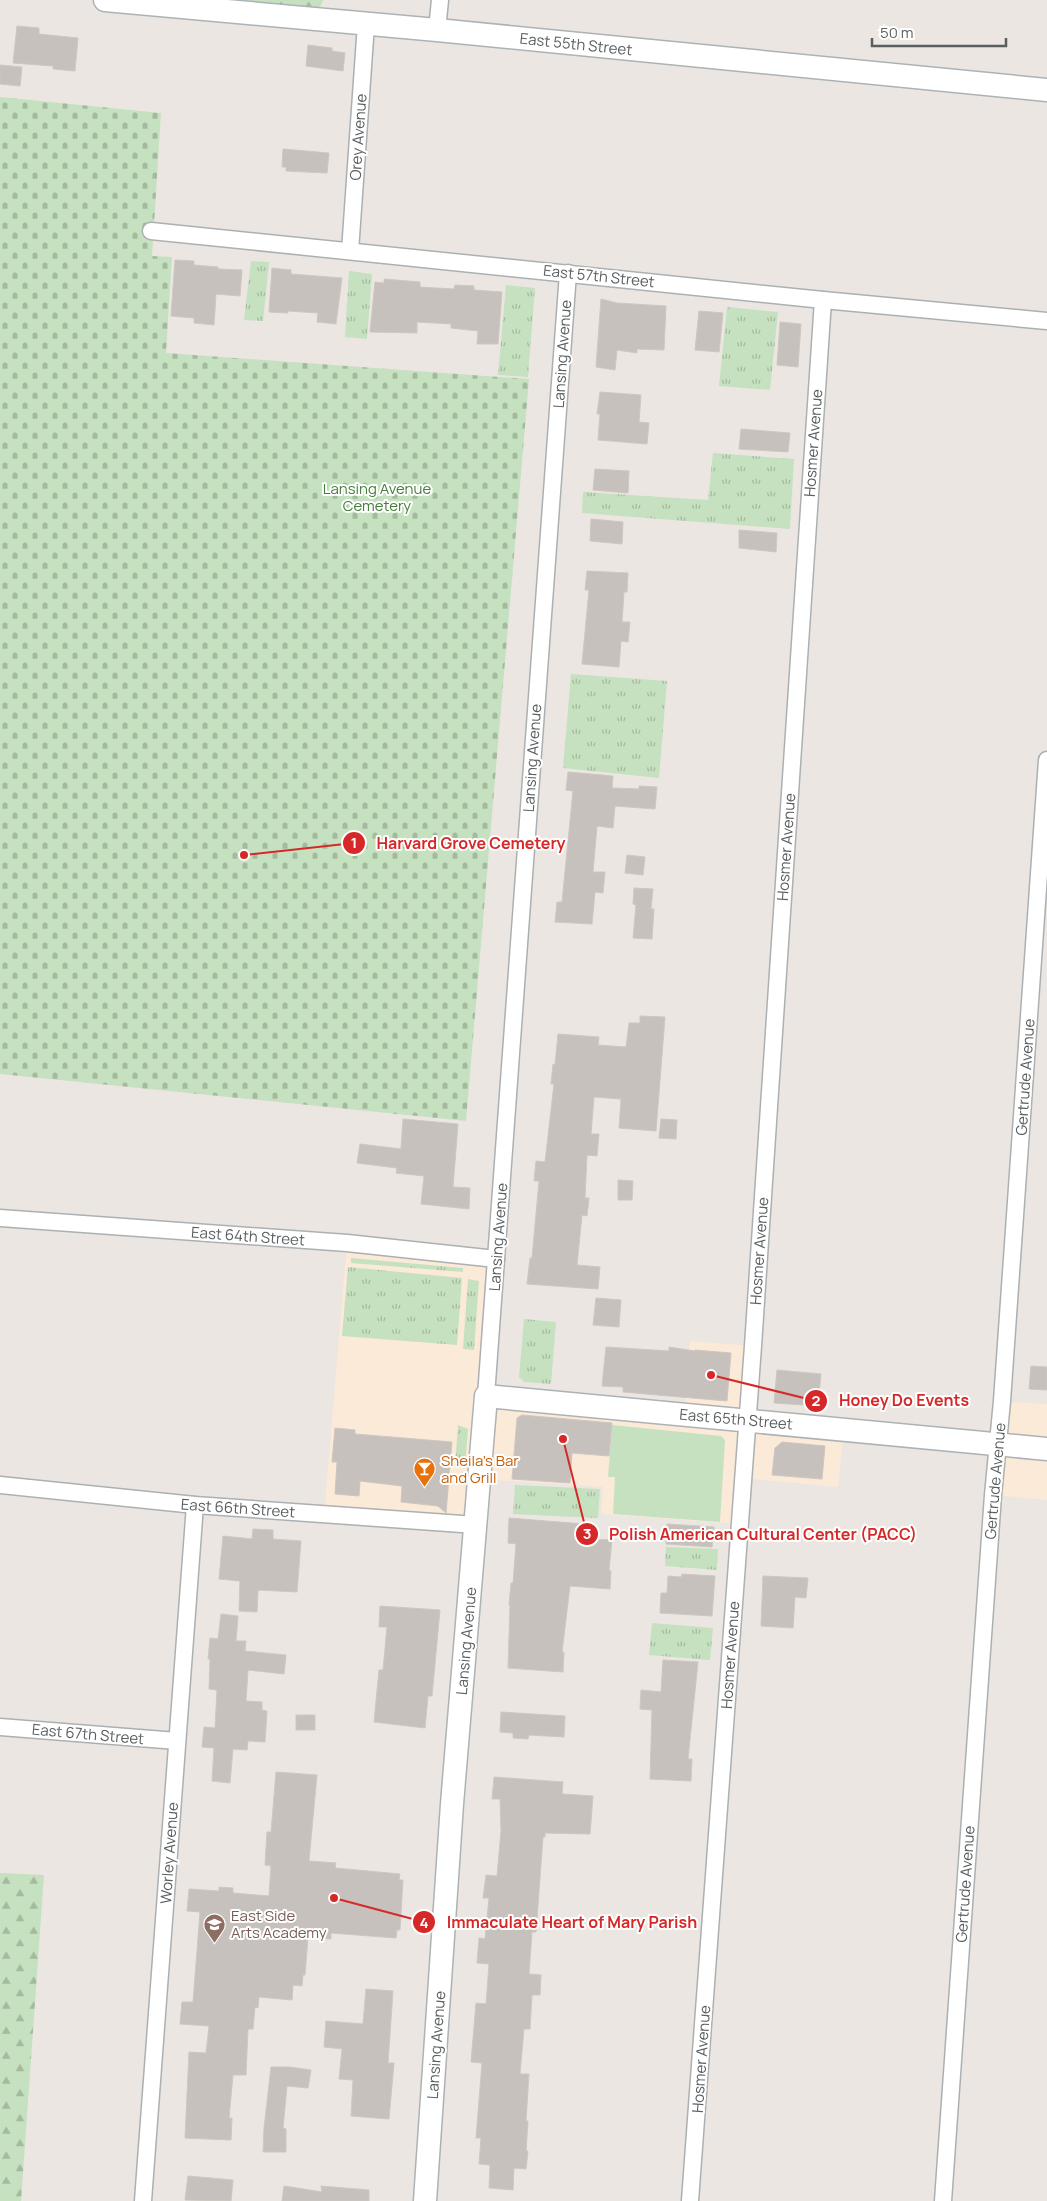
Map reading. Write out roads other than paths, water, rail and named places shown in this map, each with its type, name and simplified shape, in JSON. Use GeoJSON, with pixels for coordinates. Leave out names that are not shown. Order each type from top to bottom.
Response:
{"type":"FeatureCollection","features":[{"type":"Feature","properties":{"kind":"street","name":"East 55th Street"},"geometry":{"type":"LineString","coordinates":[[105,0],[437,30],[1047,90]]}},
{"type":"Feature","properties":{"kind":"street"},"geometry":{"type":"LineString","coordinates":[[437,30],[440,0]]}},
{"type":"Feature","properties":{"kind":"street","name":"Orey Avenue"},"geometry":{"type":"LineString","coordinates":[[350,250],[366,24]]}},
{"type":"Feature","properties":{"kind":"street","name":"East 57th Street"},"geometry":{"type":"LineString","coordinates":[[151,231],[1047,321]]}},
{"type":"Feature","properties":{"kind":"street","name":"Lansing Avenue"},"geometry":{"type":"LineString","coordinates":[[425,2201],[452,1804],[486,1396],[568,273]]}},
{"type":"Feature","properties":{"kind":"street","name":"Hosmer Avenue"},"geometry":{"type":"LineString","coordinates":[[690,2201],[823,300]]}},
{"type":"Feature","properties":{"kind":"street","name":"Gertrude Avenue"},"geometry":{"type":"LineString","coordinates":[[943,2201],[1047,760]]}},
{"type":"Feature","properties":{"kind":"street","name":"East 64th Street"},"geometry":{"type":"LineString","coordinates":[[0,1218],[347,1243],[496,1259]]}},
{"type":"Feature","properties":{"kind":"street","name":"East 65th Street"},"geometry":{"type":"LineString","coordinates":[[486,1396],[746,1421],[844,1428],[1047,1449]]}},
{"type":"Feature","properties":{"kind":"street","name":"East 66th Street"},"geometry":{"type":"LineString","coordinates":[[0,1486],[195,1505],[476,1525]]}},
{"type":"Feature","properties":{"kind":"street","name":"Worley Avenue"},"geometry":{"type":"LineString","coordinates":[[143,2201],[195,1505]]}},
{"type":"Feature","properties":{"kind":"street","name":"East 67th Street"},"geometry":{"type":"LineString","coordinates":[[0,1727],[177,1741]]}},
{"type":"Feature","properties":{"kind":"place","name":"Harvard Grove Cemetery"},"geometry":{"type":"Point","coordinates":[244,855]}},
{"type":"Feature","properties":{"kind":"place","name":"Honey Do Events"},"geometry":{"type":"Point","coordinates":[711,1375]}},
{"type":"Feature","properties":{"kind":"place","name":"Polish American Cultural Center (PACC)"},"geometry":{"type":"Point","coordinates":[563,1439]}},
{"type":"Feature","properties":{"kind":"place","name":"Sheila's Bar and Grill"},"geometry":{"type":"Point","coordinates":[425,1488]}},
{"type":"Feature","properties":{"kind":"place","name":"Immaculate Heart of Mary Parish"},"geometry":{"type":"Point","coordinates":[334,1898]}},
{"type":"Feature","properties":{"kind":"place","name":"East Side Arts Academy"},"geometry":{"type":"Point","coordinates":[215,1943]}},
{"type":"Feature","properties":{"kind":"park label","name":"Lansing Avenue Cemetery"},"geometry":{"type":"Point","coordinates":[377,496]}}]}
